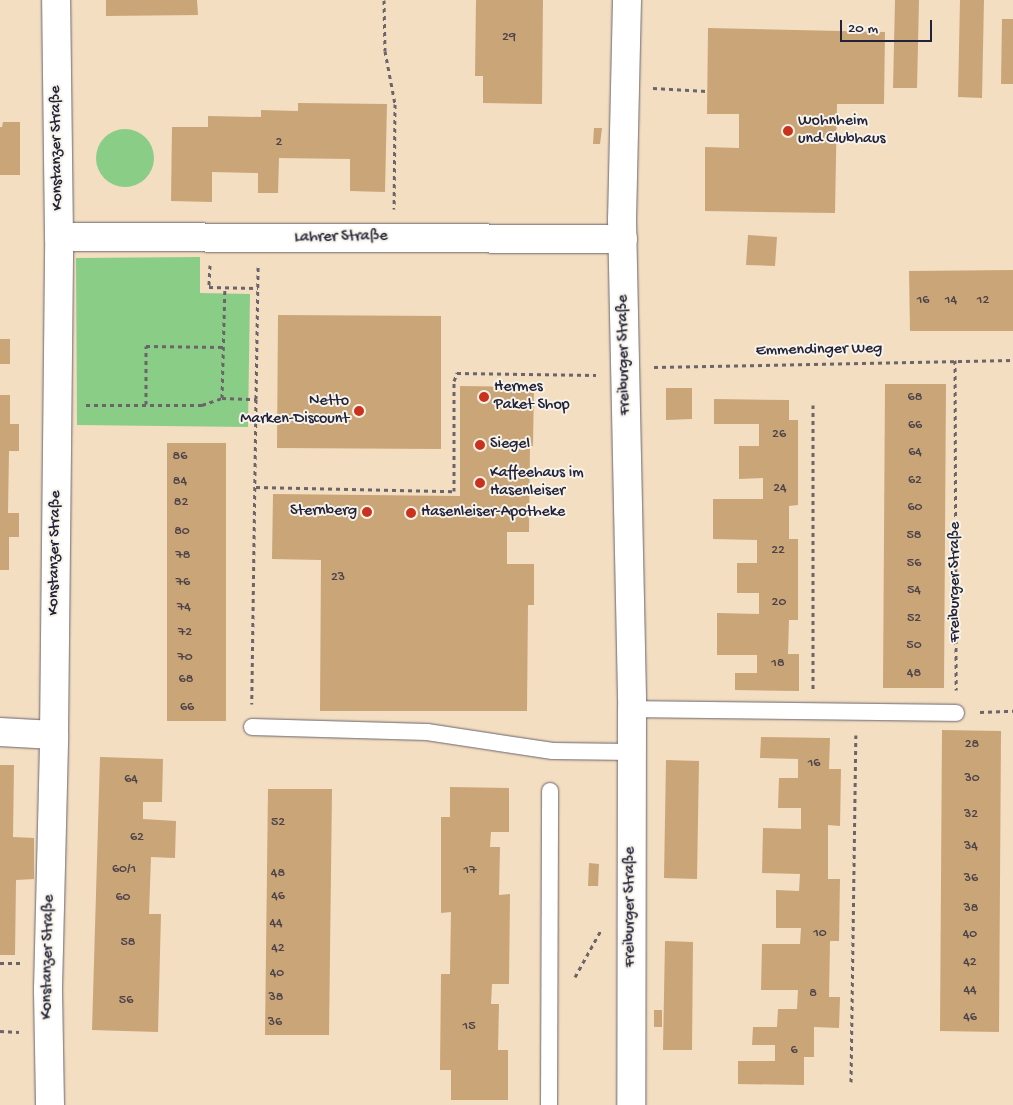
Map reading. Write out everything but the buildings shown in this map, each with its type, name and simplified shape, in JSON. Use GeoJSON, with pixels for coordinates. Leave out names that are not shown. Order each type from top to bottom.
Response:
{"type":"FeatureCollection","features":[{"type":"Feature","properties":{"kind":"street","name":"Konstanzer Straße"},"geometry":{"type":"LineString","coordinates":[[50,1105],[48,972],[54,734],[59,237],[56,0]]}},
{"type":"Feature","properties":{"kind":"street","name":"Freiburger Straße"},"geometry":{"type":"LineString","coordinates":[[627,0],[624,87],[623,239],[632,709],[631,1105]]}},
{"type":"Feature","properties":{"kind":"street","name":"Lahrer Straße"},"geometry":{"type":"LineString","coordinates":[[59,237],[623,239]]}},
{"type":"Feature","properties":{"kind":"street"},"geometry":{"type":"LineString","coordinates":[[0,732],[54,734]]}},
{"type":"Feature","properties":{"kind":"lane"},"geometry":{"type":"LineString","coordinates":[[632,709],[956,713]]}},
{"type":"Feature","properties":{"kind":"lane"},"geometry":{"type":"LineString","coordinates":[[252,727],[427,732],[553,751],[632,752]]}},
{"type":"Feature","properties":{"kind":"lane"},"geometry":{"type":"LineString","coordinates":[[549,1105],[550,791]]}},
{"type":"Feature","properties":{"kind":"path"},"geometry":{"type":"LineString","coordinates":[[384,0],[385,51],[395,104],[394,237]]}},
{"type":"Feature","properties":{"kind":"path"},"geometry":{"type":"LineString","coordinates":[[624,87],[707,91]]}},
{"type":"Feature","properties":{"kind":"path"},"geometry":{"type":"LineString","coordinates":[[210,239],[210,287],[258,288]]}},
{"type":"Feature","properties":{"kind":"path"},"geometry":{"type":"LineString","coordinates":[[252,727],[258,239]]}},
{"type":"Feature","properties":{"kind":"path"},"geometry":{"type":"LineString","coordinates":[[222,398],[225,287]]}},
{"type":"Feature","properties":{"kind":"path"},"geometry":{"type":"LineString","coordinates":[[146,404],[146,346],[223,346]]}},
{"type":"Feature","properties":{"kind":"path","name":"Freiburger Straße"},"geometry":{"type":"LineString","coordinates":[[955,360],[956,713]]}},
{"type":"Feature","properties":{"kind":"path","name":"Emmendinger Weg"},"geometry":{"type":"LineString","coordinates":[[256,487],[454,491],[454,381],[457,374],[603,376],[626,368],[1013,360]]}},
{"type":"Feature","properties":{"kind":"path"},"geometry":{"type":"LineString","coordinates":[[58,415],[77,405],[202,405],[222,398],[256,399]]}},
{"type":"Feature","properties":{"kind":"path"},"geometry":{"type":"LineString","coordinates":[[813,405],[813,712]]}},
{"type":"Feature","properties":{"kind":"path"},"geometry":{"type":"LineString","coordinates":[[956,713],[1013,711]]}},
{"type":"Feature","properties":{"kind":"path"},"geometry":{"type":"LineString","coordinates":[[851,1082],[856,712]]}},
{"type":"Feature","properties":{"kind":"path"},"geometry":{"type":"LineString","coordinates":[[573,980],[602,927]]}},
{"type":"Feature","properties":{"kind":"green space"},"geometry":{"type":"Polygon","coordinates":[[[125,129],[136,131],[149,142],[154,158],[152,169],[141,182],[125,187],[114,185],[101,174],[96,158],[98,147],[109,134],[125,129]]]}},
{"type":"Feature","properties":{"kind":"green space"},"geometry":{"type":"Polygon","coordinates":[[[200,257],[200,293],[250,294],[248,427],[77,425],[76,258],[200,257]]]}},
{"type":"Feature","properties":{"kind":"place","name":"Wohnheim und Clubhaus"},"geometry":{"type":"Point","coordinates":[788,131]}},
{"type":"Feature","properties":{"kind":"place","name":"Hermes Paket Shop"},"geometry":{"type":"Point","coordinates":[484,397]}},
{"type":"Feature","properties":{"kind":"place","name":"Netto Marken-Discount"},"geometry":{"type":"Point","coordinates":[359,411]}},
{"type":"Feature","properties":{"kind":"place","name":"Siegel"},"geometry":{"type":"Point","coordinates":[480,445]}},
{"type":"Feature","properties":{"kind":"place","name":"Kaffeehaus im Hasenleiser"},"geometry":{"type":"Point","coordinates":[480,483]}},
{"type":"Feature","properties":{"kind":"place","name":"Sternberg"},"geometry":{"type":"Point","coordinates":[367,512]}},
{"type":"Feature","properties":{"kind":"place","name":"Hasenleiser-Apotheke"},"geometry":{"type":"Point","coordinates":[411,513]}}]}
